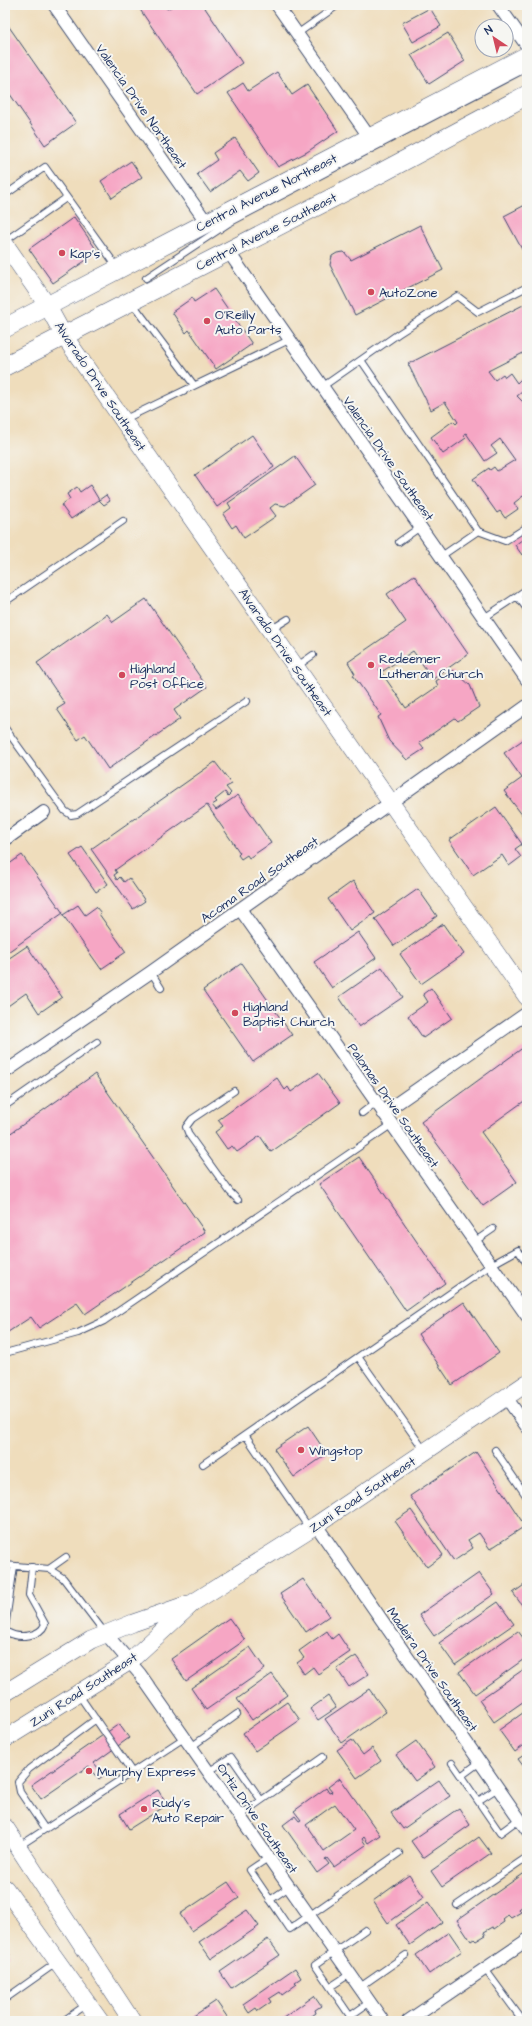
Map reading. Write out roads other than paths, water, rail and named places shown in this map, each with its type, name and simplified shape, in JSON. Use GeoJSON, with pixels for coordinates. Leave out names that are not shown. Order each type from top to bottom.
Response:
{"type":"FeatureCollection","features":[{"type":"Feature","properties":{"kind":"main road","name":"Central Avenue Northeast"},"geometry":{"type":"LineString","coordinates":[[5,328],[527,56]]}},
{"type":"Feature","properties":{"kind":"main road","name":"Central Avenue Southeast"},"geometry":{"type":"LineString","coordinates":[[5,366],[527,95]]}},
{"type":"Feature","properties":{"kind":"street","name":"Valencia Drive Northeast"},"geometry":{"type":"LineString","coordinates":[[54,5],[207,223]]}},
{"type":"Feature","properties":{"kind":"street"},"geometry":{"type":"LineString","coordinates":[[278,5],[370,138]]}},
{"type":"Feature","properties":{"kind":"street"},"geometry":{"type":"LineString","coordinates":[[498,5],[527,46]]}},
{"type":"Feature","properties":{"kind":"street","name":"Alvarado Drive Southeast"},"geometry":{"type":"LineString","coordinates":[[5,244],[47,306],[64,336],[527,997]]}},
{"type":"Feature","properties":{"kind":"street","name":"Valencia Drive Southeast"},"geometry":{"type":"LineString","coordinates":[[228,251],[527,680]]}},
{"type":"Feature","properties":{"kind":"street","name":"Acoma Road Southeast"},"geometry":{"type":"LineString","coordinates":[[5,1072],[151,972],[527,706]]}},
{"type":"Feature","properties":{"kind":"street"},"geometry":{"type":"LineString","coordinates":[[5,840],[44,812]]}},
{"type":"Feature","properties":{"kind":"street","name":"Palomas Drive Southeast"},"geometry":{"type":"LineString","coordinates":[[240,909],[375,1103],[527,1316]]}},
{"type":"Feature","properties":{"kind":"street"},"geometry":{"type":"LineString","coordinates":[[383,1114],[527,1013]]}},
{"type":"Feature","properties":{"kind":"street","name":"Zuni Road Southeast"},"geometry":{"type":"LineString","coordinates":[[5,1739],[130,1661],[194,1602],[313,1527],[527,1383]]}},
{"type":"Feature","properties":{"kind":"street"},"geometry":{"type":"LineString","coordinates":[[506,1397],[527,1427]]}},
{"type":"Feature","properties":{"kind":"street","name":"Madeira Drive Southeast"},"geometry":{"type":"LineString","coordinates":[[313,1527],[527,1830]]}},
{"type":"Feature","properties":{"kind":"street","name":"Zuni Road Southeast"},"geometry":{"type":"LineString","coordinates":[[5,1693],[91,1640],[194,1602]]}},
{"type":"Feature","properties":{"kind":"street","name":"Ortiz Drive Southeast"},"geometry":{"type":"LineString","coordinates":[[106,1634],[130,1661],[383,2021]]}},
{"type":"Feature","properties":{"kind":"street"},"geometry":{"type":"LineString","coordinates":[[5,1827],[132,2021]]}},
{"type":"Feature","properties":{"kind":"street"},"geometry":{"type":"LineString","coordinates":[[5,1888],[100,2021]]}},
{"type":"Feature","properties":{"kind":"street"},"geometry":{"type":"LineString","coordinates":[[408,2021],[527,1940]]}},
{"type":"Feature","properties":{"kind":"lane"},"geometry":{"type":"LineString","coordinates":[[297,34],[334,6]]}},
{"type":"Feature","properties":{"kind":"lane","name":"Central Avenue Northeast"},"geometry":{"type":"LineString","coordinates":[[146,278],[229,223],[527,68]]}},
{"type":"Feature","properties":{"kind":"lane"},"geometry":{"type":"LineString","coordinates":[[5,195],[45,167],[66,198],[77,209],[118,269]]}},
{"type":"Feature","properties":{"kind":"lane"},"geometry":{"type":"LineString","coordinates":[[5,241],[66,198]]}},
{"type":"Feature","properties":{"kind":"lane"},"geometry":{"type":"LineString","coordinates":[[322,387],[457,296],[478,312],[527,287]]}},
{"type":"Feature","properties":{"kind":"lane"},"geometry":{"type":"LineString","coordinates":[[131,301],[194,386]]}},
{"type":"Feature","properties":{"kind":"lane"},"geometry":{"type":"LineString","coordinates":[[123,420],[289,340]]}},
{"type":"Feature","properties":{"kind":"lane"},"geometry":{"type":"LineString","coordinates":[[361,360],[478,531],[505,541],[527,527]]}},
{"type":"Feature","properties":{"kind":"lane"},"geometry":{"type":"LineString","coordinates":[[5,602],[123,521]]}},
{"type":"Feature","properties":{"kind":"lane"},"geometry":{"type":"LineString","coordinates":[[399,542],[420,527]]}},
{"type":"Feature","properties":{"kind":"lane"},"geometry":{"type":"LineString","coordinates":[[440,557],[478,531]]}},
{"type":"Feature","properties":{"kind":"lane"},"geometry":{"type":"LineString","coordinates":[[484,618],[527,589]]}},
{"type":"Feature","properties":{"kind":"lane"},"geometry":{"type":"LineString","coordinates":[[517,596],[527,609]]}},
{"type":"Feature","properties":{"kind":"lane"},"geometry":{"type":"LineString","coordinates":[[270,630],[288,619]]}},
{"type":"Feature","properties":{"kind":"lane"},"geometry":{"type":"LineString","coordinates":[[296,667],[313,655]]}},
{"type":"Feature","properties":{"kind":"lane"},"geometry":{"type":"LineString","coordinates":[[5,728],[66,811],[71,815],[77,814],[247,701]]}},
{"type":"Feature","properties":{"kind":"lane"},"geometry":{"type":"LineString","coordinates":[[151,972],[162,988]]}},
{"type":"Feature","properties":{"kind":"lane"},"geometry":{"type":"LineString","coordinates":[[5,1106],[97,1042]]}},
{"type":"Feature","properties":{"kind":"lane"},"geometry":{"type":"LineString","coordinates":[[234,1091],[192,1119],[186,1127],[193,1141],[230,1192],[238,1200]]}},
{"type":"Feature","properties":{"kind":"lane"},"geometry":{"type":"LineString","coordinates":[[362,1113],[375,1103]]}},
{"type":"Feature","properties":{"kind":"lane"},"geometry":{"type":"LineString","coordinates":[[5,1353],[78,1332],[104,1321],[391,1125]]}},
{"type":"Feature","properties":{"kind":"lane"},"geometry":{"type":"LineString","coordinates":[[474,1242],[493,1229]]}},
{"type":"Feature","properties":{"kind":"lane"},"geometry":{"type":"LineString","coordinates":[[203,1464],[359,1358],[491,1265],[518,1250],[527,1264]]}},
{"type":"Feature","properties":{"kind":"lane"},"geometry":{"type":"LineString","coordinates":[[359,1358],[425,1451]]}},
{"type":"Feature","properties":{"kind":"lane"},"geometry":{"type":"LineString","coordinates":[[246,1436],[313,1527]]}},
{"type":"Feature","properties":{"kind":"lane"},"geometry":{"type":"LineString","coordinates":[[495,1450],[527,1497]]}},
{"type":"Feature","properties":{"kind":"lane"},"geometry":{"type":"LineString","coordinates":[[49,1569],[66,1558]]}},
{"type":"Feature","properties":{"kind":"lane"},"geometry":{"type":"LineString","coordinates":[[5,1565],[49,1569],[63,1578],[106,1634]]}},
{"type":"Feature","properties":{"kind":"lane"},"geometry":{"type":"LineString","coordinates":[[14,1566],[5,1628],[7,1632],[17,1636],[38,1632],[43,1629],[45,1624],[29,1595],[32,1567]]}},
{"type":"Feature","properties":{"kind":"lane"},"geometry":{"type":"LineString","coordinates":[[78,1694],[132,1772]]}},
{"type":"Feature","properties":{"kind":"lane"},"geometry":{"type":"LineString","coordinates":[[18,1847],[132,1772],[188,1743],[237,1714]]}},
{"type":"Feature","properties":{"kind":"lane"},"geometry":{"type":"LineString","coordinates":[[45,1829],[20,1792],[18,1782],[29,1769],[96,1719]]}},
{"type":"Feature","properties":{"kind":"lane"},"geometry":{"type":"LineString","coordinates":[[208,1772],[231,1757],[261,1800]]}},
{"type":"Feature","properties":{"kind":"lane"},"geometry":{"type":"LineString","coordinates":[[239,1816],[323,1757]]}},
{"type":"Feature","properties":{"kind":"lane"},"geometry":{"type":"LineString","coordinates":[[461,1776],[480,1762]]}},
{"type":"Feature","properties":{"kind":"lane"},"geometry":{"type":"LineString","coordinates":[[452,1763],[500,1833],[519,1819]]}},
{"type":"Feature","properties":{"kind":"lane"},"geometry":{"type":"LineString","coordinates":[[478,1801],[498,1788]]}},
{"type":"Feature","properties":{"kind":"lane"},"geometry":{"type":"LineString","coordinates":[[268,1858],[250,1870],[290,1929],[399,1853]]}},
{"type":"Feature","properties":{"kind":"lane"},"geometry":{"type":"LineString","coordinates":[[456,1905],[527,1857]]}},
{"type":"Feature","properties":{"kind":"lane"},"geometry":{"type":"LineString","coordinates":[[270,1900],[289,1887]]}},
{"type":"Feature","properties":{"kind":"lane"},"geometry":{"type":"LineString","coordinates":[[365,1930],[315,1965],[350,2016],[370,2002]]}},
{"type":"Feature","properties":{"kind":"lane"},"geometry":{"type":"LineString","coordinates":[[360,1988],[406,1955]]}},
{"type":"Feature","properties":{"kind":"lane"},"geometry":{"type":"LineString","coordinates":[[5,1999],[58,1962]]}},
{"type":"Feature","properties":{"kind":"lane"},"geometry":{"type":"LineString","coordinates":[[485,1969],[523,2021]]}},
{"type":"Feature","properties":{"kind":"lane"},"geometry":{"type":"LineString","coordinates":[[330,1987],[350,1974]]}},
{"type":"Feature","properties":{"kind":"lane"},"geometry":{"type":"LineString","coordinates":[[63,2021],[87,2004]]}},
{"type":"Feature","properties":{"kind":"place","name":"Kap's"},"geometry":{"type":"Point","coordinates":[62,253]}},
{"type":"Feature","properties":{"kind":"place","name":"AutoZone"},"geometry":{"type":"Point","coordinates":[371,292]}},
{"type":"Feature","properties":{"kind":"place","name":"O'Reilly Auto Parts"},"geometry":{"type":"Point","coordinates":[207,321]}},
{"type":"Feature","properties":{"kind":"place","name":"Redeemer Lutheran Church"},"geometry":{"type":"Point","coordinates":[371,665]}},
{"type":"Feature","properties":{"kind":"place","name":"Highland Post Office"},"geometry":{"type":"Point","coordinates":[122,675]}},
{"type":"Feature","properties":{"kind":"place","name":"Highland Baptist Church"},"geometry":{"type":"Point","coordinates":[235,1013]}},
{"type":"Feature","properties":{"kind":"place","name":"Wingstop"},"geometry":{"type":"Point","coordinates":[301,1450]}},
{"type":"Feature","properties":{"kind":"place","name":"Murphy Express"},"geometry":{"type":"Point","coordinates":[89,1771]}},
{"type":"Feature","properties":{"kind":"place","name":"Rudy's Auto Repair"},"geometry":{"type":"Point","coordinates":[144,1809]}}]}
